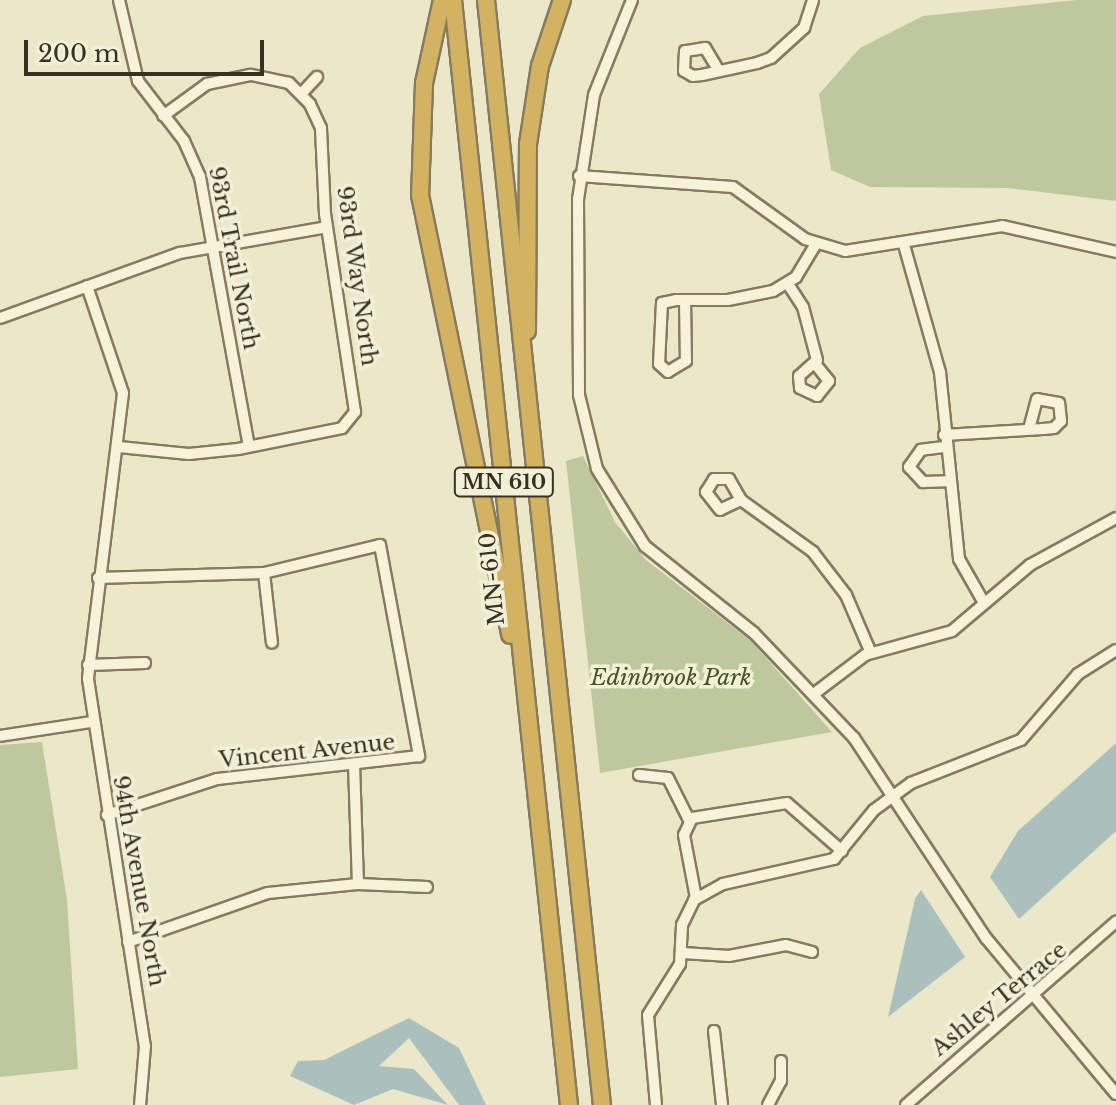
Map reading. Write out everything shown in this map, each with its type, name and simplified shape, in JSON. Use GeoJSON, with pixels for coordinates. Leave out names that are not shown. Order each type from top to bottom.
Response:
{"type":"FeatureCollection","features":[{"type":"Feature","properties":{"kind":"highway"},"geometry":{"type":"LineString","coordinates":[[442,0],[417,138],[420,195],[511,644],[554,964]]}},
{"type":"Feature","properties":{"kind":"highway","name":"MN-610"},"geometry":{"type":"LineString","coordinates":[[453,0],[569,1105]]}},
{"type":"Feature","properties":{"kind":"highway","name":"MN 610"},"geometry":{"type":"LineString","coordinates":[[486,0],[602,1105]]}},
{"type":"Feature","properties":{"kind":"highway"},"geometry":{"type":"LineString","coordinates":[[524,353],[531,307],[528,144],[540,66],[562,0]]}},
{"type":"Feature","properties":{"kind":"street","name":"93rd Trail North"},"geometry":{"type":"LineString","coordinates":[[119,0],[132,67],[200,177],[249,446]]}},
{"type":"Feature","properties":{"kind":"street"},"geometry":{"type":"LineString","coordinates":[[632,0],[594,95],[579,176],[579,395],[606,491],[665,567],[754,633],[815,693],[896,794],[1032,1000],[1116,1094]]}},
{"type":"Feature","properties":{"kind":"street"},"geometry":{"type":"LineString","coordinates":[[719,71],[785,51],[804,28],[813,0]]}},
{"type":"Feature","properties":{"kind":"street"},"geometry":{"type":"LineString","coordinates":[[163,116],[207,84],[250,75],[274,77],[302,93],[317,77]]}},
{"type":"Feature","properties":{"kind":"street","name":"93rd Way North"},"geometry":{"type":"LineString","coordinates":[[249,446],[352,421],[355,398],[327,227],[321,128],[302,93]]}},
{"type":"Feature","properties":{"kind":"street"},"geometry":{"type":"LineString","coordinates":[[579,176],[733,187],[816,244],[857,252],[1002,226],[1116,252]]}},
{"type":"Feature","properties":{"kind":"street"},"geometry":{"type":"LineString","coordinates":[[0,318],[87,286],[213,247],[327,227]]}},
{"type":"Feature","properties":{"kind":"street"},"geometry":{"type":"LineString","coordinates":[[685,300],[686,361],[668,372],[659,364],[658,311],[662,303],[685,300],[728,300],[788,284],[816,244]]}},
{"type":"Feature","properties":{"kind":"street"},"geometry":{"type":"LineString","coordinates":[[904,245],[940,372],[947,481],[959,559],[984,603]]}},
{"type":"Feature","properties":{"kind":"street"},"geometry":{"type":"LineString","coordinates":[[788,284],[803,307],[816,365]]}},
{"type":"Feature","properties":{"kind":"street","name":"94th Avenue North"},"geometry":{"type":"LineString","coordinates":[[87,286],[122,381],[119,447],[88,665],[92,722],[145,1046],[140,1105]]}},
{"type":"Feature","properties":{"kind":"street"},"geometry":{"type":"LineString","coordinates":[[947,481],[923,482],[909,467],[921,450],[944,441],[1029,429]]}},
{"type":"Feature","properties":{"kind":"street"},"geometry":{"type":"LineString","coordinates":[[119,447],[189,454],[249,446]]}},
{"type":"Feature","properties":{"kind":"street"},"geometry":{"type":"LineString","coordinates":[[741,500],[822,562],[871,653]]}},
{"type":"Feature","properties":{"kind":"street"},"geometry":{"type":"LineString","coordinates":[[815,693],[871,653],[935,639],[1060,545],[1116,518]]}},
{"type":"Feature","properties":{"kind":"street","name":"Vincent Avenue"},"geometry":{"type":"LineString","coordinates":[[107,815],[217,779],[419,756],[380,545],[264,573]]}},
{"type":"Feature","properties":{"kind":"street"},"geometry":{"type":"LineString","coordinates":[[98,578],[264,573],[272,643]]}},
{"type":"Feature","properties":{"kind":"street"},"geometry":{"type":"LineString","coordinates":[[656,1105],[648,1015],[683,953],[684,917],[696,898],[723,884],[813,869],[842,851],[896,794],[937,768],[1021,740],[1078,674],[1116,650]]}},
{"type":"Feature","properties":{"kind":"street"},"geometry":{"type":"LineString","coordinates":[[88,665],[145,663]]}},
{"type":"Feature","properties":{"kind":"street"},"geometry":{"type":"LineString","coordinates":[[0,736],[92,722]]}},
{"type":"Feature","properties":{"kind":"street"},"geometry":{"type":"LineString","coordinates":[[354,764],[358,884]]}},
{"type":"Feature","properties":{"kind":"street"},"geometry":{"type":"LineString","coordinates":[[639,775],[668,778],[689,820],[684,835],[696,898]]}},
{"type":"Feature","properties":{"kind":"street"},"geometry":{"type":"LineString","coordinates":[[689,820],[787,803],[842,851]]}},
{"type":"Feature","properties":{"kind":"street"},"geometry":{"type":"LineString","coordinates":[[128,942],[242,899],[358,884],[427,887]]}},
{"type":"Feature","properties":{"kind":"street","name":"Ashley Terrace"},"geometry":{"type":"LineString","coordinates":[[906,1105],[1032,1000],[1116,922]]}},
{"type":"Feature","properties":{"kind":"street"},"geometry":{"type":"LineString","coordinates":[[683,953],[729,956],[786,945],[812,952]]}},
{"type":"Feature","properties":{"kind":"street"},"geometry":{"type":"LineString","coordinates":[[714,1031],[722,1105]]}},
{"type":"Feature","properties":{"kind":"street"},"geometry":{"type":"LineString","coordinates":[[768,1105],[781,1081],[781,1061]]}},
{"type":"Feature","properties":{"kind":"green space"},"geometry":{"type":"Polygon","coordinates":[[[1077,0],[1116,0],[1116,201],[1007,188],[870,187],[831,170],[819,94],[860,48],[923,16],[1077,0]]]}},
{"type":"Feature","properties":{"kind":"green space","name":"Edinbrook Park"},"geometry":{"type":"Polygon","coordinates":[[[583,456],[615,522],[646,560],[751,641],[832,732],[600,773],[566,461],[583,456]]]}},
{"type":"Feature","properties":{"kind":"green space"},"geometry":{"type":"Polygon","coordinates":[[[42,742],[67,900],[78,1069],[0,1077],[0,745],[42,742]]]}},
{"type":"Feature","properties":{"kind":"water"},"geometry":{"type":"Polygon","coordinates":[[[1116,743],[1116,831],[1019,919],[990,877],[1018,831],[1116,743]]]}},
{"type":"Feature","properties":{"kind":"water"},"geometry":{"type":"Polygon","coordinates":[[[921,890],[965,957],[888,1017],[915,899],[921,890]]]}},
{"type":"Feature","properties":{"kind":"water"},"geometry":{"type":"Polygon","coordinates":[[[409,1018],[459,1048],[486,1105],[459,1105],[409,1038],[379,1066],[414,1069],[448,1105],[393,1089],[354,1105],[290,1076],[298,1061],[324,1060],[409,1018]]]}}]}
